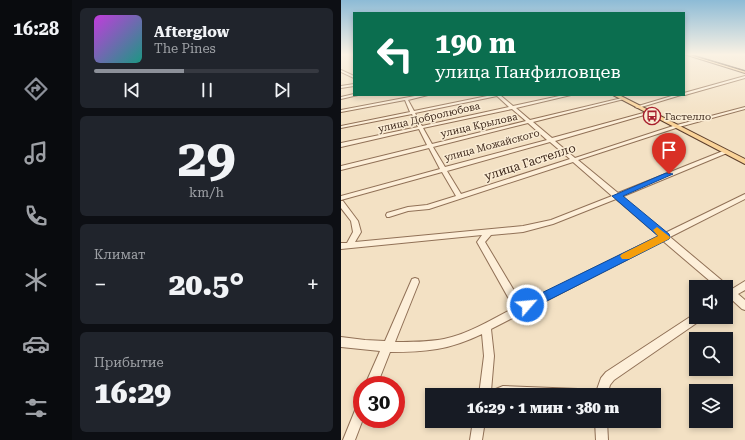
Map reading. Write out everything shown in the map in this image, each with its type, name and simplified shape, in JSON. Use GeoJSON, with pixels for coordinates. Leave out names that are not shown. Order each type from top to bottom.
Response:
{"type":"FeatureCollection","features":[{"type":"Feature","properties":{"kind":"main road"},"geometry":{"type":"LineString","coordinates":[[616,96],[745,162]]}},
{"type":"Feature","properties":{"kind":"street"},"geometry":{"type":"LineString","coordinates":[[341,78],[353,76]]}},
{"type":"Feature","properties":{"kind":"street"},"geometry":{"type":"LineString","coordinates":[[685,94],[745,77]]}},
{"type":"Feature","properties":{"kind":"street"},"geometry":{"type":"LineString","coordinates":[[341,87],[353,85]]}},
{"type":"Feature","properties":{"kind":"street"},"geometry":{"type":"LineString","coordinates":[[341,98],[353,96]]}},
{"type":"Feature","properties":{"kind":"street"},"geometry":{"type":"LineString","coordinates":[[341,111],[421,96]]}},
{"type":"Feature","properties":{"kind":"street"},"geometry":{"type":"LineString","coordinates":[[341,127],[493,96]]}},
{"type":"Feature","properties":{"kind":"street"},"geometry":{"type":"LineString","coordinates":[[499,96],[715,280]]}},
{"type":"Feature","properties":{"kind":"street","name":"улица Добролюбова"},"geometry":{"type":"LineString","coordinates":[[341,146],[565,96]]}},
{"type":"Feature","properties":{"kind":"street"},"geometry":{"type":"LineString","coordinates":[[637,107],[676,96]]}},
{"type":"Feature","properties":{"kind":"street"},"geometry":{"type":"LineString","coordinates":[[406,99],[459,196]]}},
{"type":"Feature","properties":{"kind":"street","name":"улица Крылова"},"geometry":{"type":"LineString","coordinates":[[341,168],[621,99]]}},
{"type":"Feature","properties":{"kind":"street","name":"улица Гастелло"},"geometry":{"type":"LineString","coordinates":[[389,215],[408,209],[427,207],[676,127],[745,108]]}},
{"type":"Feature","properties":{"kind":"street","name":"улица Можайского"},"geometry":{"type":"LineString","coordinates":[[341,198],[443,168],[649,113]]}},
{"type":"Feature","properties":{"kind":"street"},"geometry":{"type":"LineString","coordinates":[[341,246],[523,229],[553,222],[725,152]]}},
{"type":"Feature","properties":{"kind":"street"},"geometry":{"type":"LineString","coordinates":[[341,342],[387,346],[442,344],[457,340],[486,327],[745,196]]}},
{"type":"Feature","properties":{"kind":"street"},"geometry":{"type":"LineString","coordinates":[[341,203],[354,221],[357,232],[349,245]]}},
{"type":"Feature","properties":{"kind":"street"},"geometry":{"type":"LineString","coordinates":[[489,232],[481,242],[520,309]]}},
{"type":"Feature","properties":{"kind":"street"},"geometry":{"type":"LineString","coordinates":[[375,376],[415,282]]}},
{"type":"Feature","properties":{"kind":"street"},"geometry":{"type":"LineString","coordinates":[[733,291],[745,285]]}},
{"type":"Feature","properties":{"kind":"street"},"geometry":{"type":"LineString","coordinates":[[733,298],[745,306]]}},
{"type":"Feature","properties":{"kind":"street"},"geometry":{"type":"LineString","coordinates":[[603,388],[605,382],[610,376],[689,322]]}},
{"type":"Feature","properties":{"kind":"street"},"geometry":{"type":"LineString","coordinates":[[486,327],[489,356],[486,388]]}},
{"type":"Feature","properties":{"kind":"street"},"geometry":{"type":"LineString","coordinates":[[349,440],[354,428]]}},
{"type":"Feature","properties":{"kind":"street"},"geometry":{"type":"LineString","coordinates":[[476,440],[478,428]]}},
{"type":"Feature","properties":{"kind":"street"},"geometry":{"type":"LineString","coordinates":[[601,428],[602,440]]}},
{"type":"Feature","properties":{"kind":"slow traffic"},"geometry":{"type":"LineString","coordinates":[[625,256],[665,237],[657,230]]}},
{"type":"Feature","properties":{"kind":"place","name":"Гастелло"},"geometry":{"type":"Point","coordinates":[652,116]}},
{"type":"Feature","properties":{"kind":"route"},"geometry":{"type":"LineString","coordinates":[[527,305],[665,237],[617,196],[669,174]]}}]}
